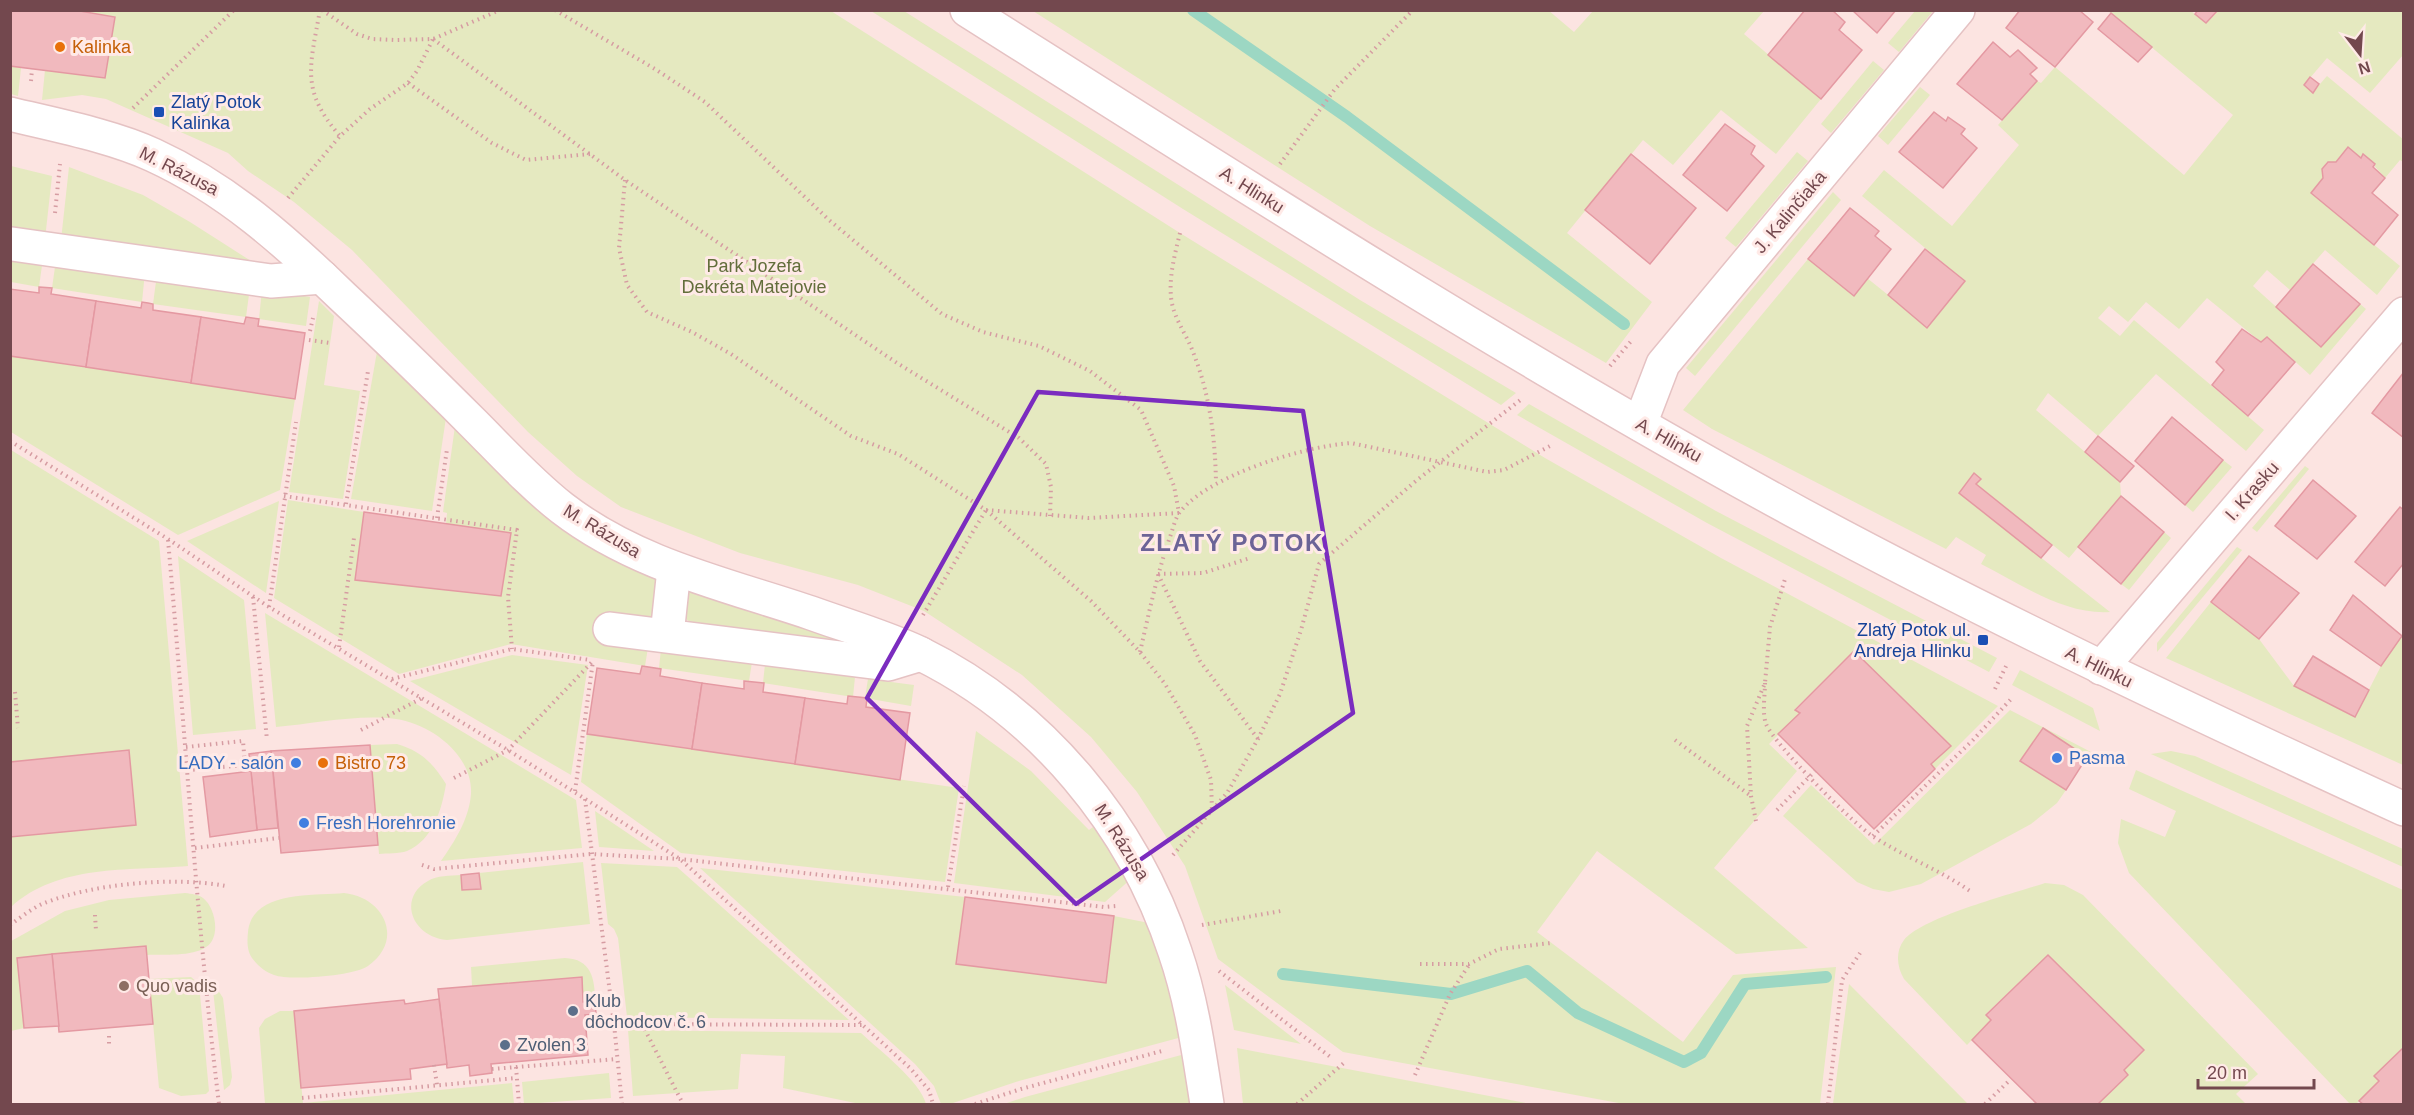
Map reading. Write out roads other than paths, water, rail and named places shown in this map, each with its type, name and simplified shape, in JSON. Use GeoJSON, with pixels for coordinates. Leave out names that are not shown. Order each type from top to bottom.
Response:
{"type":"FeatureCollection","features":[{"type":"Feature","properties":{"kind":"street","name":"A. Hlinku"},"geometry":{"type":"LineString","coordinates":[[967,10],[1427,298],[1640,424],[1941,589],[2101,668],[2403,810]]}},
{"type":"Feature","properties":{"kind":"street","name":"J. Kalinčiaka"},"geometry":{"type":"LineString","coordinates":[[1640,424],[1663,364],[1958,10]]}},
{"type":"Feature","properties":{"kind":"street","name":"M. Rázusa"},"geometry":{"type":"LineString","coordinates":[[10,114],[151,153],[222,192],[261,220],[322,277],[537,487],[563,509],[594,530],[674,569],[850,627],[926,639],[980,690],[1025,724],[1068,766],[1102,806],[1117,830],[1153,893],[1175,950],[1197,1041],[1207,1104]]}},
{"type":"Feature","properties":{"kind":"street"},"geometry":{"type":"LineString","coordinates":[[12,244],[271,281],[322,277]]}},
{"type":"Feature","properties":{"kind":"street","name":"I. Krasku"},"geometry":{"type":"LineString","coordinates":[[2101,668],[2403,314]]}},
{"type":"Feature","properties":{"kind":"street"},"geometry":{"type":"LineString","coordinates":[[667,635],[674,569]]}},
{"type":"Feature","properties":{"kind":"street"},"geometry":{"type":"LineString","coordinates":[[610,629],[888,664],[926,639]]}},
{"type":"Feature","properties":{"kind":"waterway"},"geometry":{"type":"LineString","coordinates":[[1193,10],[1347,117],[1624,324]]}},
{"type":"Feature","properties":{"kind":"waterway"},"geometry":{"type":"LineString","coordinates":[[1283,974],[1451,994],[1527,971],[1578,1013],[1684,1062],[1701,1053],[1745,984],[1826,977]]}},
{"type":"Feature","properties":{"kind":"place","name":"Kalinka"},"geometry":{"type":"Point","coordinates":[60,47]}},
{"type":"Feature","properties":{"kind":"place","name":"Zlatý Potok Kalinka"},"geometry":{"type":"Point","coordinates":[159,112]}},
{"type":"Feature","properties":{"kind":"place","name":"Zlatý Potok ul. Andreja Hlinku"},"geometry":{"type":"Point","coordinates":[1983,640]}},
{"type":"Feature","properties":{"kind":"place","name":"Pasma"},"geometry":{"type":"Point","coordinates":[2057,758]}},
{"type":"Feature","properties":{"kind":"place","name":"LADY - salón"},"geometry":{"type":"Point","coordinates":[296,763]}},
{"type":"Feature","properties":{"kind":"place","name":"Bistro 73"},"geometry":{"type":"Point","coordinates":[323,763]}},
{"type":"Feature","properties":{"kind":"place","name":"Fresh Horehronie"},"geometry":{"type":"Point","coordinates":[304,823]}},
{"type":"Feature","properties":{"kind":"place","name":"Quo vadis"},"geometry":{"type":"Point","coordinates":[124,986]}},
{"type":"Feature","properties":{"kind":"place","name":"Klub dôchodcov č. 6"},"geometry":{"type":"Point","coordinates":[573,1011]}},
{"type":"Feature","properties":{"kind":"place","name":"Zvolen 3"},"geometry":{"type":"Point","coordinates":[505,1045]}},
{"type":"Feature","properties":{"kind":"district","name":"ZLATÝ POTOK"},"geometry":{"type":"Point","coordinates":[1232,542]}},
{"type":"Feature","properties":{"kind":"park label","name":"Park Jozefa Dekréta Matejovie"},"geometry":{"type":"Point","coordinates":[754,276]}}]}
